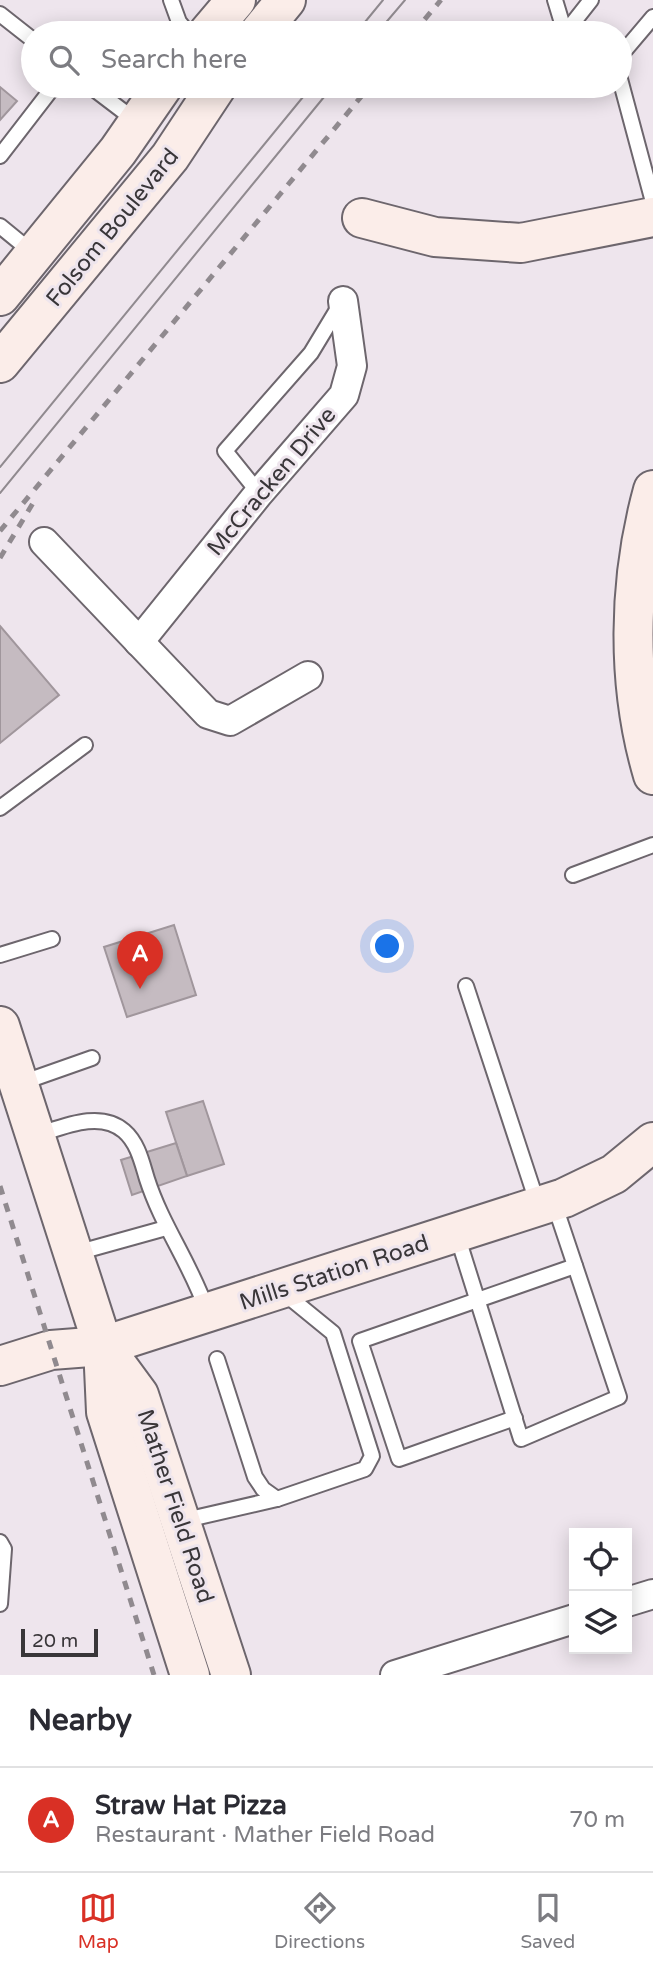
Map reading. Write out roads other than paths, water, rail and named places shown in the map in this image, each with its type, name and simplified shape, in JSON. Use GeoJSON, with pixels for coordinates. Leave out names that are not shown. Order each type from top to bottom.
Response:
{"type":"FeatureCollection","features":[{"type":"Feature","properties":{"kind":"main road"},"geometry":{"type":"LineString","coordinates":[[218,21],[236,0]]}},
{"type":"Feature","properties":{"kind":"main road"},"geometry":{"type":"LineString","coordinates":[[269,21],[286,0]]}},
{"type":"Feature","properties":{"kind":"main road","name":"Folsom Boulevard"},"geometry":{"type":"LineString","coordinates":[[0,296],[155,98]]}},
{"type":"Feature","properties":{"kind":"main road","name":"Folsom Boulevard"},"geometry":{"type":"LineString","coordinates":[[0,363],[170,157],[209,98]]}},
{"type":"Feature","properties":{"kind":"main road"},"geometry":{"type":"LineString","coordinates":[[362,218],[435,237],[521,243],[653,216]]}},
{"type":"Feature","properties":{"kind":"main road"},"geometry":{"type":"LineString","coordinates":[[653,489],[641,544],[634,622],[639,711],[653,775]]}},
{"type":"Feature","properties":{"kind":"main road","name":"Mather Field Road"},"geometry":{"type":"LineString","coordinates":[[0,1026],[103,1346],[106,1412],[190,1675]]}},
{"type":"Feature","properties":{"kind":"main road","name":"Mills Station Road"},"geometry":{"type":"LineString","coordinates":[[0,1366],[51,1350],[103,1346],[546,1204],[614,1174],[653,1142]]}},
{"type":"Feature","properties":{"kind":"main road","name":"Mather Field Road"},"geometry":{"type":"LineString","coordinates":[[103,1346],[139,1395],[231,1675]]}},
{"type":"Feature","properties":{"kind":"street","name":"McCracken Drive"},"geometry":{"type":"LineString","coordinates":[[139,642],[259,493],[344,395],[352,366],[343,301]]}},
{"type":"Feature","properties":{"kind":"street"},"geometry":{"type":"LineString","coordinates":[[44,542],[208,714],[230,721],[308,676]]}},
{"type":"Feature","properties":{"kind":"street"},"geometry":{"type":"LineString","coordinates":[[632,1600],[653,1594]]}},
{"type":"Feature","properties":{"kind":"street"},"geometry":{"type":"LineString","coordinates":[[413,1672],[569,1621]]}},
{"type":"Feature","properties":{"kind":"lane"},"geometry":{"type":"LineString","coordinates":[[171,0],[179,21]]}},
{"type":"Feature","properties":{"kind":"lane"},"geometry":{"type":"LineString","coordinates":[[555,0],[561,21]]}},
{"type":"Feature","properties":{"kind":"lane"},"geometry":{"type":"LineString","coordinates":[[574,21],[591,0]]}},
{"type":"Feature","properties":{"kind":"lane"},"geometry":{"type":"LineString","coordinates":[[0,14],[21,31]]}},
{"type":"Feature","properties":{"kind":"lane"},"geometry":{"type":"LineString","coordinates":[[632,42],[653,17]]}},
{"type":"Feature","properties":{"kind":"lane"},"geometry":{"type":"LineString","coordinates":[[0,156],[45,98]]}},
{"type":"Feature","properties":{"kind":"lane"},"geometry":{"type":"LineString","coordinates":[[106,98],[138,123]]}},
{"type":"Feature","properties":{"kind":"lane"},"geometry":{"type":"LineString","coordinates":[[625,98],[653,202]]}},
{"type":"Feature","properties":{"kind":"lane"},"geometry":{"type":"LineString","coordinates":[[0,226],[34,254]]}},
{"type":"Feature","properties":{"kind":"lane"},"geometry":{"type":"LineString","coordinates":[[259,493],[225,452],[311,353],[343,301]]}},
{"type":"Feature","properties":{"kind":"lane"},"geometry":{"type":"LineString","coordinates":[[0,808],[85,745]]}},
{"type":"Feature","properties":{"kind":"lane"},"geometry":{"type":"LineString","coordinates":[[573,875],[653,845]]}},
{"type":"Feature","properties":{"kind":"lane"},"geometry":{"type":"LineString","coordinates":[[0,955],[52,939]]}},
{"type":"Feature","properties":{"kind":"lane"},"geometry":{"type":"LineString","coordinates":[[457,1233],[521,1438],[620,1396],[575,1266],[546,1204],[466,986]]}},
{"type":"Feature","properties":{"kind":"lane"},"geometry":{"type":"LineString","coordinates":[[19,1083],[92,1058]]}},
{"type":"Feature","properties":{"kind":"lane"},"geometry":{"type":"LineString","coordinates":[[36,1136],[89,1120],[124,1130],[138,1148],[166,1228],[192,1271],[208,1313]]}},
{"type":"Feature","properties":{"kind":"lane"},"geometry":{"type":"LineString","coordinates":[[74,1254],[166,1228]]}},
{"type":"Feature","properties":{"kind":"lane"},"geometry":{"type":"LineString","coordinates":[[515,1418],[399,1459],[359,1341],[575,1266]]}},
{"type":"Feature","properties":{"kind":"lane"},"geometry":{"type":"LineString","coordinates":[[180,1521],[277,1499],[365,1469],[372,1456],[333,1332],[280,1290]]}},
{"type":"Feature","properties":{"kind":"lane"},"geometry":{"type":"LineString","coordinates":[[217,1359],[255,1477],[263,1489],[277,1499]]}},
{"type":"Feature","properties":{"kind":"lane"},"geometry":{"type":"LineString","coordinates":[[0,1542],[4,1549],[0,1604]]}},
{"type":"Feature","properties":{"kind":"tram line"},"geometry":{"type":"LineString","coordinates":[[366,21],[383,0]]}},
{"type":"Feature","properties":{"kind":"tram line"},"geometry":{"type":"LineString","coordinates":[[387,21],[405,0]]}},
{"type":"Feature","properties":{"kind":"tram line"},"geometry":{"type":"LineString","coordinates":[[0,467],[302,98]]}},
{"type":"Feature","properties":{"kind":"tram line"},"geometry":{"type":"LineString","coordinates":[[0,493],[323,98]]}},
{"type":"Feature","properties":{"kind":"railway"},"geometry":{"type":"LineString","coordinates":[[423,21],[441,0]]}},
{"type":"Feature","properties":{"kind":"railway"},"geometry":{"type":"LineString","coordinates":[[0,531],[360,98]]}},
{"type":"Feature","properties":{"kind":"railway"},"geometry":{"type":"LineString","coordinates":[[0,558],[36,498]]}},
{"type":"Feature","properties":{"kind":"railway"},"geometry":{"type":"LineString","coordinates":[[0,1186],[154,1675]]}},
{"type":"Feature","properties":{"kind":"place","name":"Straw Hat Pizza"},"geometry":{"type":"Point","coordinates":[140,989]}}]}
